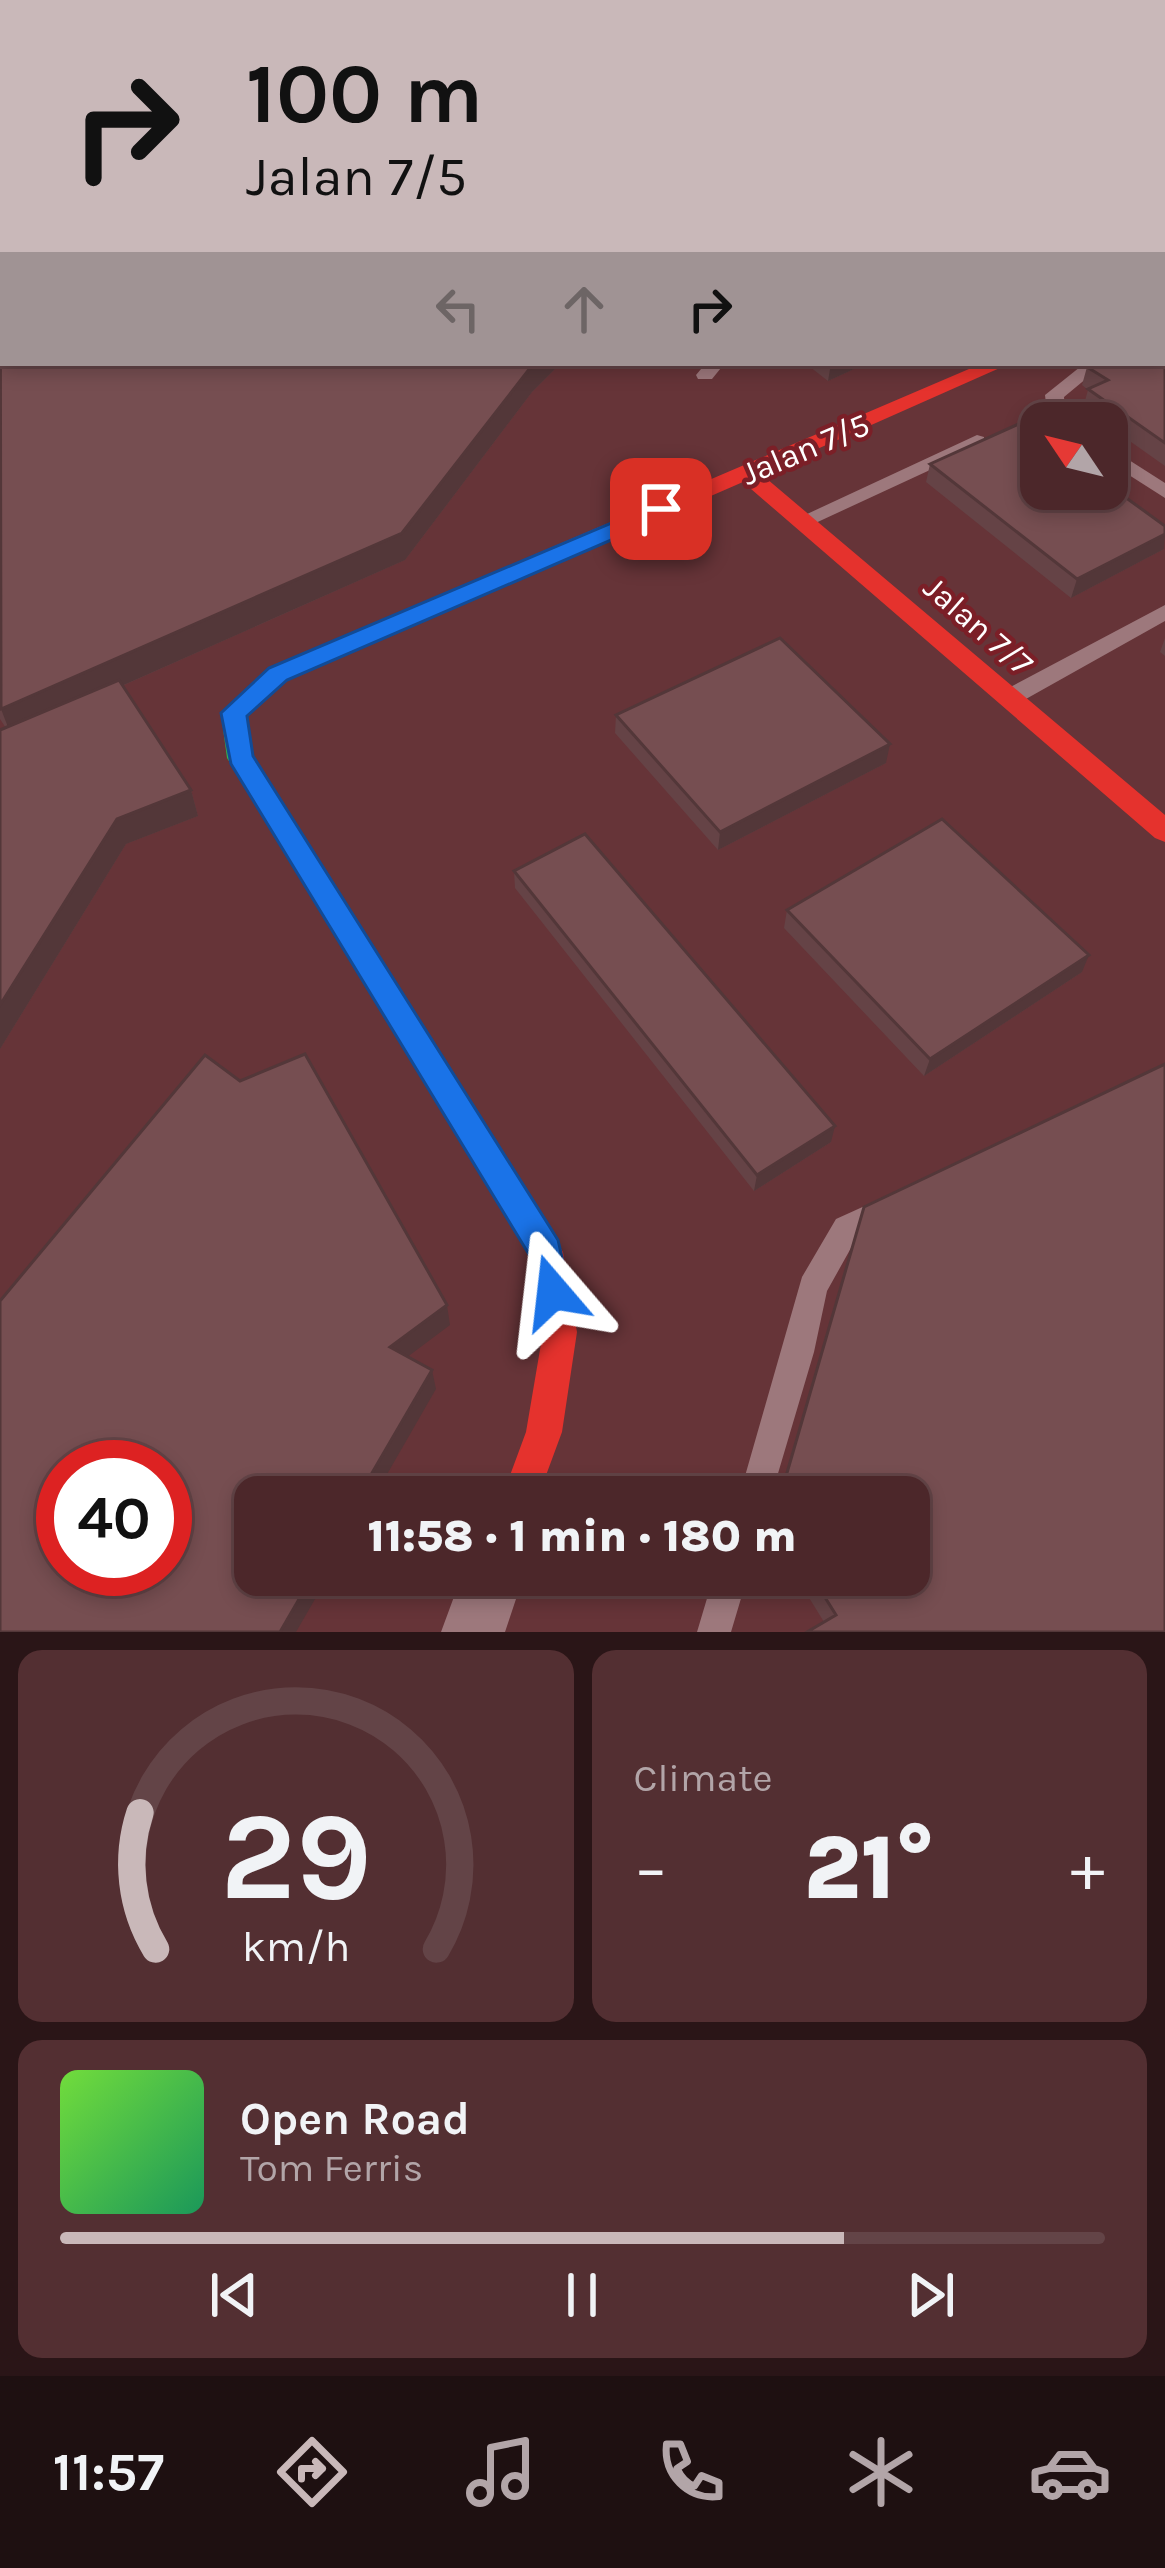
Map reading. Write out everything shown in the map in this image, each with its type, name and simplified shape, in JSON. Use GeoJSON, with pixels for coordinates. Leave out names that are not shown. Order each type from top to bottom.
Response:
{"type":"FeatureCollection","features":[{"type":"Feature","properties":{"kind":"street","name":"Jalan 7/5"},"geometry":{"type":"LineString","coordinates":[[528,1476],[544,1432],[560,1332],[546,1252],[240,758],[234,713],[278,674],[994,366]]}},
{"type":"Feature","properties":{"kind":"street","name":"Jalan 7/7"},"geometry":{"type":"LineString","coordinates":[[746,472],[1165,831]]}},
{"type":"Feature","properties":{"kind":"street"},"geometry":{"type":"LineString","coordinates":[[472,1632],[485,1596]]}},
{"type":"Feature","properties":{"kind":"lane"},"geometry":{"type":"LineString","coordinates":[[1055,402],[1054,395],[1089,366]]}},
{"type":"Feature","properties":{"kind":"lane"},"geometry":{"type":"LineString","coordinates":[[802,520],[977,441]]}},
{"type":"Feature","properties":{"kind":"lane"},"geometry":{"type":"LineString","coordinates":[[1128,466],[1165,492]]}},
{"type":"Feature","properties":{"kind":"lane"},"geometry":{"type":"LineString","coordinates":[[1010,698],[1165,612]]}},
{"type":"Feature","properties":{"kind":"lane"},"geometry":{"type":"LineString","coordinates":[[761,1476],[799,1352],[813,1287],[846,1229],[910,1198]]}},
{"type":"Feature","properties":{"kind":"lane"},"geometry":{"type":"LineString","coordinates":[[714,1632],[725,1596]]}},
{"type":"Feature","properties":{"kind":"building"},"geometry":{"type":"Polygon","coordinates":[[[0,366],[532,366],[402,533],[1,709],[0,366]]]}},
{"type":"Feature","properties":{"kind":"building"},"geometry":{"type":"Polygon","coordinates":[[[1165,366],[1165,443],[1128,417],[1128,402],[1107,402],[1088,389],[1108,380],[1087,367],[1165,366]]]}},
{"type":"Feature","properties":{"kind":"building"},"geometry":{"type":"Polygon","coordinates":[[[1020,423],[1020,510],[1128,510],[1128,499],[1165,526],[1165,534],[1077,579],[930,464],[1020,423]]]}},
{"type":"Feature","properties":{"kind":"building"},"geometry":{"type":"Polygon","coordinates":[[[780,638],[890,744],[720,832],[616,715],[780,638]]]}},
{"type":"Feature","properties":{"kind":"building"},"geometry":{"type":"Polygon","coordinates":[[[119,680],[191,790],[117,819],[0,1005],[0,730],[119,680]]]}},
{"type":"Feature","properties":{"kind":"building"},"geometry":{"type":"Polygon","coordinates":[[[942,819],[1089,955],[930,1059],[787,910],[942,819]]]}},
{"type":"Feature","properties":{"kind":"building"},"geometry":{"type":"Polygon","coordinates":[[[585,834],[835,1126],[757,1175],[514,871],[585,834]]]}},
{"type":"Feature","properties":{"kind":"building"},"geometry":{"type":"Polygon","coordinates":[[[305,1054],[447,1305],[390,1347],[432,1370],[370,1476],[234,1476],[234,1596],[301,1596],[280,1632],[0,1632],[0,1301],[205,1055],[240,1081],[305,1054]]]}},
{"type":"Feature","properties":{"kind":"building"},"geometry":{"type":"Polygon","coordinates":[[[1165,1064],[1165,1632],[807,1632],[836,1615],[824,1596],[930,1596],[930,1476],[786,1476],[864,1207],[1165,1064]]]}},
{"type":"Feature","properties":{"kind":"traffic: fast"},"geometry":{"type":"LineString","coordinates":[[317,882],[240,758],[234,714],[278,674],[462,595]]}},
{"type":"Feature","properties":{"kind":"traffic: jam"},"geometry":{"type":"LineString","coordinates":[[462,595],[994,366]]}},
{"type":"Feature","properties":{"kind":"traffic: jam"},"geometry":{"type":"LineString","coordinates":[[746,473],[1165,831]]}},
{"type":"Feature","properties":{"kind":"traffic: jam"},"geometry":{"type":"LineString","coordinates":[[317,882],[546,1252],[560,1332],[544,1432],[528,1476]]}},
{"type":"Feature","properties":{"kind":"route"},"geometry":{"type":"LineString","coordinates":[[553,1292],[546,1252],[240,758],[234,713],[278,674],[661,509]]}}]}
